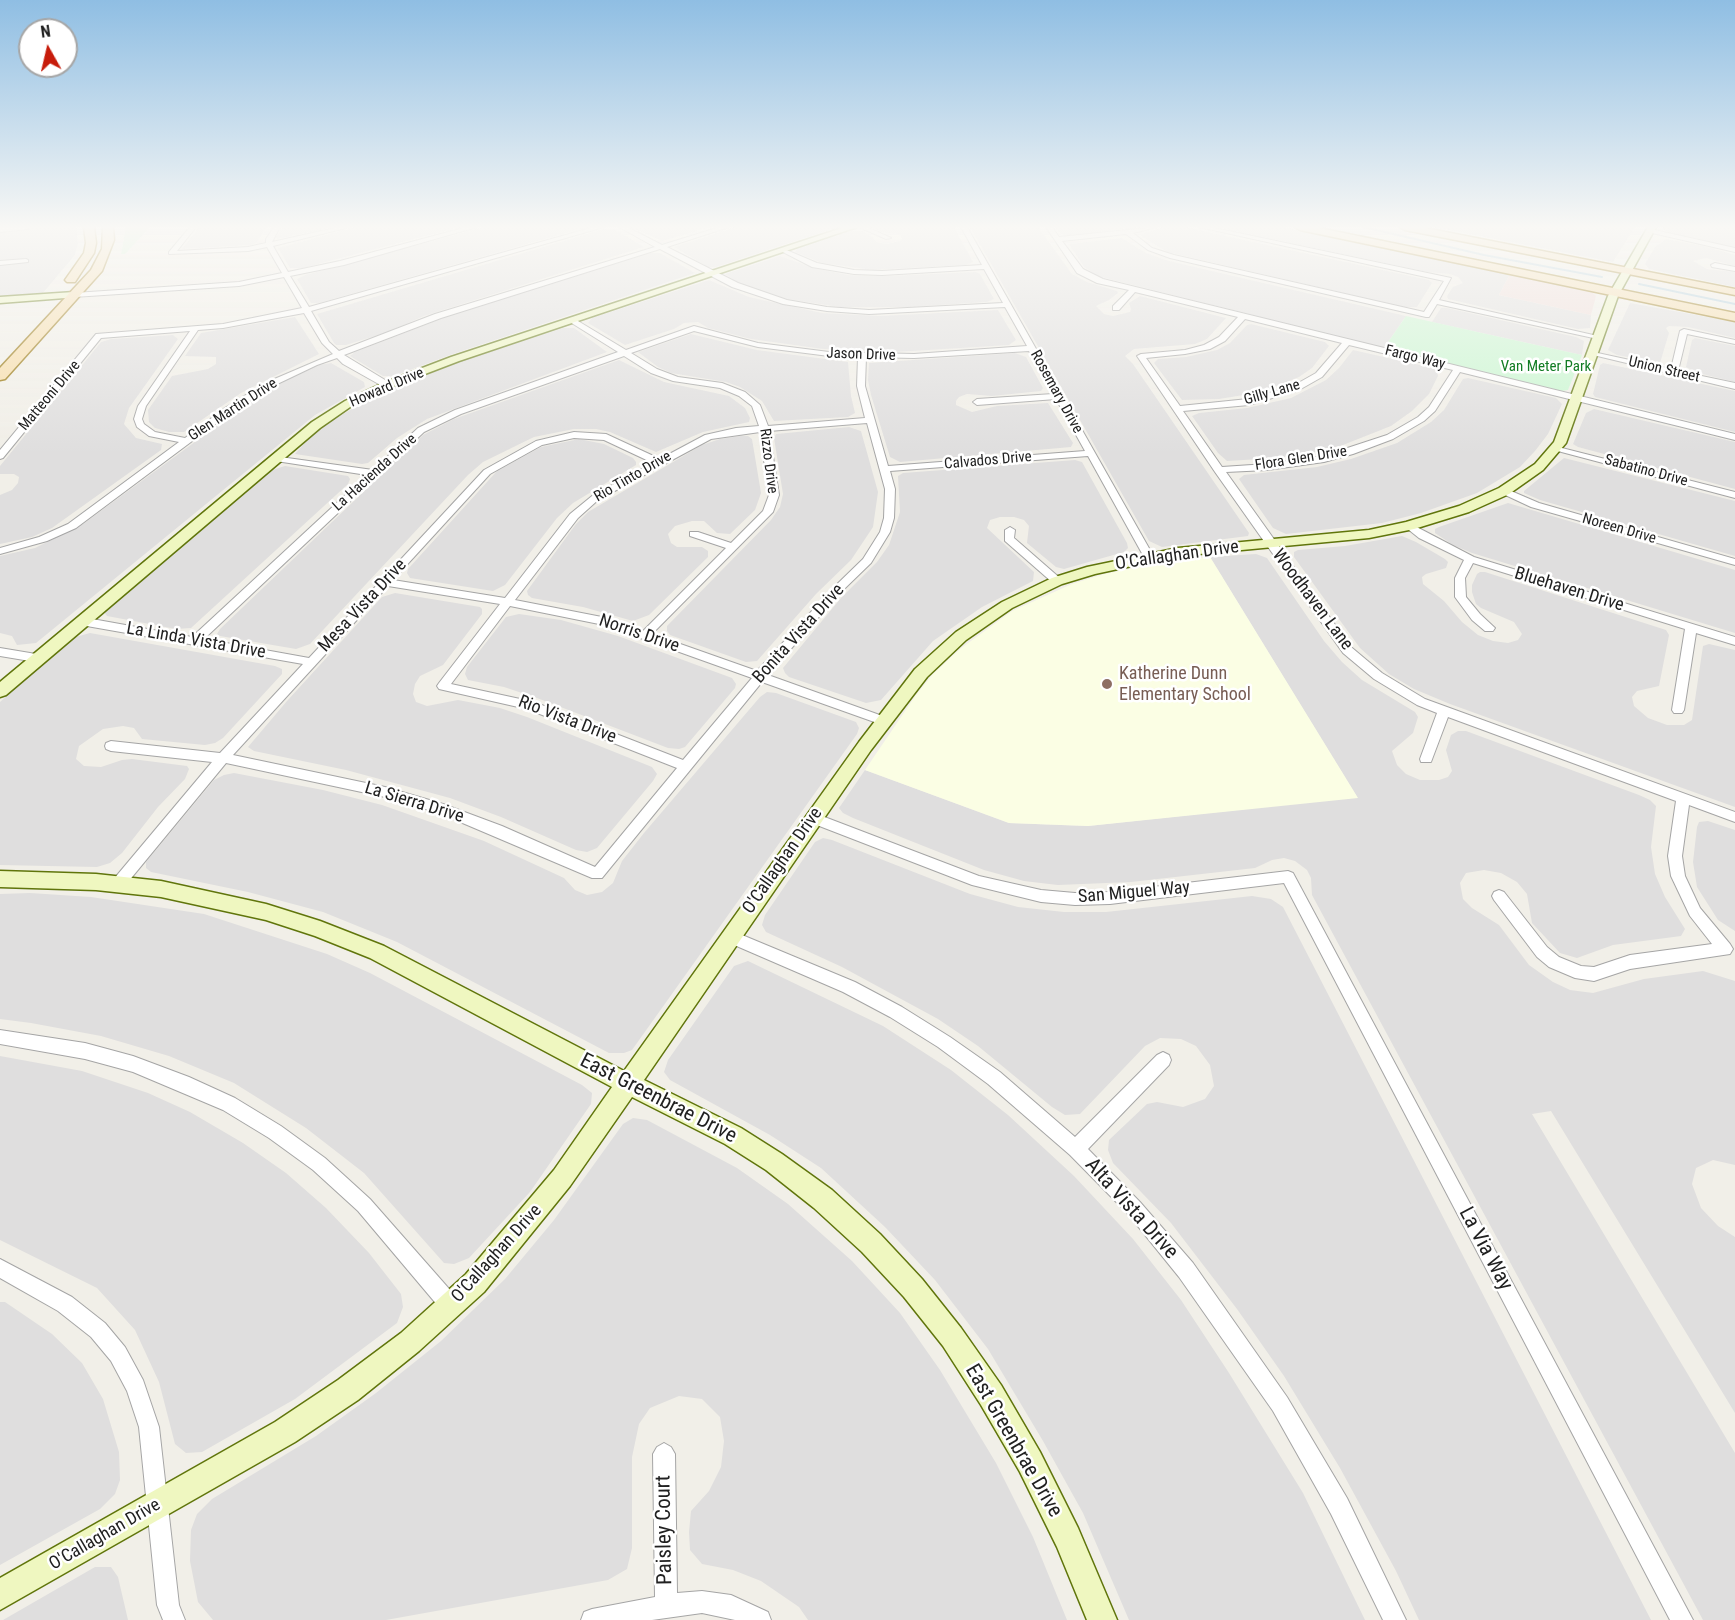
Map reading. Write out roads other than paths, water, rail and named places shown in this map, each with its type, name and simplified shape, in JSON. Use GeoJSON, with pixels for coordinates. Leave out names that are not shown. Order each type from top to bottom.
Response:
{"type":"FeatureCollection","features":[{"type":"Feature","properties":{"kind":"main road"},"geometry":{"type":"LineString","coordinates":[[38,316],[51,303]]}},
{"type":"Feature","properties":{"kind":"main road"},"geometry":{"type":"LineString","coordinates":[[0,376],[68,303]]}},
{"type":"Feature","properties":{"kind":"main road"},"geometry":{"type":"LineString","coordinates":[[1666,303],[1735,317]]}},
{"type":"Feature","properties":{"kind":"street"},"geometry":{"type":"LineString","coordinates":[[302,303],[326,344],[336,354],[387,385]]}},
{"type":"Feature","properties":{"kind":"street"},"geometry":{"type":"LineString","coordinates":[[186,441],[152,434],[140,425],[138,418],[142,406],[195,329],[306,310],[332,303]]}},
{"type":"Feature","properties":{"kind":"street","name":"Glen Martin Drive"},"geometry":{"type":"LineString","coordinates":[[0,551],[43,539],[72,526],[228,410],[268,385],[336,354],[481,303]]}},
{"type":"Feature","properties":{"kind":"street","name":"Howard Drive"},"geometry":{"type":"LineString","coordinates":[[0,691],[36,658],[332,414],[387,385],[626,303]]}},
{"type":"Feature","properties":{"kind":"street"},"geometry":{"type":"LineString","coordinates":[[795,303],[827,309],[889,312],[1008,305]]}},
{"type":"Feature","properties":{"kind":"street"},"geometry":{"type":"LineString","coordinates":[[1116,308],[1121,303]]}},
{"type":"Feature","properties":{"kind":"street","name":"Fargo Way"},"geometry":{"type":"LineString","coordinates":[[1189,303],[1735,437]]}},
{"type":"Feature","properties":{"kind":"street"},"geometry":{"type":"LineString","coordinates":[[1372,303],[1426,315],[1434,303]]}},
{"type":"Feature","properties":{"kind":"street"},"geometry":{"type":"LineString","coordinates":[[1442,303],[1598,337]]}},
{"type":"Feature","properties":{"kind":"street","name":"O'Callaghan Drive"},"geometry":{"type":"LineString","coordinates":[[0,1595],[285,1432],[348,1390],[410,1342],[475,1283],[562,1178],[730,936],[884,721],[921,674],[961,636],[1007,605],[1057,581],[1092,570],[1149,557],[1336,538],[1409,526],[1464,509],[1504,491],[1539,467],[1557,448],[1612,303]]}},
{"type":"Feature","properties":{"kind":"street","name":"Rosemary Drive"},"geometry":{"type":"LineString","coordinates":[[1008,305],[1149,557]]}},
{"type":"Feature","properties":{"kind":"street","name":"Woodhaven Lane"},"geometry":{"type":"LineString","coordinates":[[1244,316],[1222,339],[1207,347],[1185,352],[1141,356],[1218,470],[1347,650],[1378,676],[1398,689],[1444,711],[1735,817]]}},
{"type":"Feature","properties":{"kind":"street","name":"Rizzo Drive"},"geometry":{"type":"LineString","coordinates":[[573,320],[664,375],[722,386],[742,394],[760,412],[764,428],[774,495],[772,504],[763,518],[645,635]]}},
{"type":"Feature","properties":{"kind":"street","name":"Jason Drive"},"geometry":{"type":"LineString","coordinates":[[694,328],[735,340],[782,349],[862,356],[914,356],[1032,348]]}},
{"type":"Feature","properties":{"kind":"street","name":"La Hacienda Drive"},"geometry":{"type":"LineString","coordinates":[[195,641],[410,439],[441,420],[694,328]]}},
{"type":"Feature","properties":{"kind":"street","name":"Matteoni Drive"},"geometry":{"type":"LineString","coordinates":[[0,456],[99,336],[195,329]]}},
{"type":"Feature","properties":{"kind":"street"},"geometry":{"type":"LineString","coordinates":[[1674,372],[1684,331],[1735,342]]}},
{"type":"Feature","properties":{"kind":"street","name":"Gilly Lane"},"geometry":{"type":"LineString","coordinates":[[1178,409],[1248,402],[1296,388],[1328,367],[1347,342]]}},
{"type":"Feature","properties":{"kind":"street","name":"Union Street"},"geometry":{"type":"LineString","coordinates":[[1593,354],[1735,386]]}},
{"type":"Feature","properties":{"kind":"street","name":"Bonita Vista Drive"},"geometry":{"type":"LineString","coordinates":[[597,874],[687,767],[759,676],[835,592],[867,561],[885,532],[891,503],[885,469],[861,386],[862,356]]}},
{"type":"Feature","properties":{"kind":"street","name":"Flora Glen Drive"},"geometry":{"type":"LineString","coordinates":[[1218,470],[1315,460],[1350,452],[1382,441],[1406,429],[1432,409],[1441,399],[1458,369]]}},
{"type":"Feature","properties":{"kind":"street"},"geometry":{"type":"LineString","coordinates":[[977,402],[1059,396]]}},
{"type":"Feature","properties":{"kind":"street","name":"Rio Tinto Drive"},"geometry":{"type":"LineString","coordinates":[[443,686],[584,507],[659,462],[708,437],[735,431],[870,420]]}},
{"type":"Feature","properties":{"kind":"street","name":"Mesa Vista Drive"},"geometry":{"type":"LineString","coordinates":[[118,884],[163,826],[223,758],[487,472],[504,460],[539,443],[567,435],[597,435],[615,440],[659,462]]}},
{"type":"Feature","properties":{"kind":"street","name":"Sabatino Drive"},"geometry":{"type":"LineString","coordinates":[[1557,448],[1735,495]]}},
{"type":"Feature","properties":{"kind":"street","name":"Calvados Drive"},"geometry":{"type":"LineString","coordinates":[[885,469],[1090,453]]}},
{"type":"Feature","properties":{"kind":"street"},"geometry":{"type":"LineString","coordinates":[[276,458],[373,472]]}},
{"type":"Feature","properties":{"kind":"street","name":"Noreen Drive"},"geometry":{"type":"LineString","coordinates":[[1504,491],[1535,505],[1735,562]]}},
{"type":"Feature","properties":{"kind":"street","name":"Bluehaven Drive"},"geometry":{"type":"LineString","coordinates":[[1409,526],[1423,536],[1470,559],[1735,641]]}},
{"type":"Feature","properties":{"kind":"street"},"geometry":{"type":"LineString","coordinates":[[1010,530],[1009,539],[1057,581]]}},
{"type":"Feature","properties":{"kind":"street"},"geometry":{"type":"LineString","coordinates":[[694,534],[734,547]]}},
{"type":"Feature","properties":{"kind":"street"},"geometry":{"type":"LineString","coordinates":[[1470,559],[1460,578],[1461,597],[1476,617],[1489,628]]}},
{"type":"Feature","properties":{"kind":"street","name":"Norris Drive"},"geometry":{"type":"LineString","coordinates":[[385,582],[577,614],[645,635],[884,721]]}},
{"type":"Feature","properties":{"kind":"street","name":"La Linda Vista Drive"},"geometry":{"type":"LineString","coordinates":[[81,621],[311,662]]}},
{"type":"Feature","properties":{"kind":"street"},"geometry":{"type":"LineString","coordinates":[[1678,710],[1691,627]]}},
{"type":"Feature","properties":{"kind":"street"},"geometry":{"type":"LineString","coordinates":[[0,652],[36,658]]}},
{"type":"Feature","properties":{"kind":"street","name":"Rio Vista Drive"},"geometry":{"type":"LineString","coordinates":[[443,686],[530,705],[687,767]]}},
{"type":"Feature","properties":{"kind":"street"},"geometry":{"type":"LineString","coordinates":[[1426,759],[1444,711]]}},
{"type":"Feature","properties":{"kind":"street","name":"La Sierra Drive"},"geometry":{"type":"LineString","coordinates":[[111,746],[223,758],[351,784],[443,809],[597,874]]}},
{"type":"Feature","properties":{"kind":"street"},"geometry":{"type":"LineString","coordinates":[[1499,896],[1542,952],[1567,969],[1594,974],[1635,962],[1725,949],[1695,912],[1678,876],[1675,856],[1683,798]]}},
{"type":"Feature","properties":{"kind":"street","name":"San Miguel Way"},"geometry":{"type":"LineString","coordinates":[[814,818],[977,881],[1041,896],[1110,898],[1288,877]]}},
{"type":"Feature","properties":{"kind":"street","name":"La Via Way"},"geometry":{"type":"LineString","coordinates":[[1288,877],[1682,1620]]}},
{"type":"Feature","properties":{"kind":"street","name":"East Greenbrae Drive"},"geometry":{"type":"LineString","coordinates":[[0,879],[118,884],[215,899],[320,929],[376,952],[627,1084],[733,1136],[774,1162],[823,1199],[871,1243],[913,1288],[952,1337],[991,1395],[1030,1462],[1068,1538],[1102,1620]]}},
{"type":"Feature","properties":{"kind":"street","name":"Alta Vista Drive"},"geometry":{"type":"LineString","coordinates":[[730,936],[849,987],[944,1041],[994,1078],[1076,1149],[1134,1208],[1186,1270],[1280,1404],[1339,1506],[1395,1620]]}},
{"type":"Feature","properties":{"kind":"street"},"geometry":{"type":"LineString","coordinates":[[0,1037],[86,1051],[133,1064],[201,1091],[275,1132],[320,1164],[364,1205],[451,1306]]}},
{"type":"Feature","properties":{"kind":"street"},"geometry":{"type":"LineString","coordinates":[[1076,1149],[1163,1060]]}},
{"type":"Feature","properties":{"kind":"street"},"geometry":{"type":"LineString","coordinates":[[0,1268],[65,1304],[98,1330],[118,1354],[136,1387],[149,1427],[168,1605],[174,1620]]}},
{"type":"Feature","properties":{"kind":"street","name":"Paisley Court"},"geometry":{"type":"LineString","coordinates":[[664,1454],[666,1606]]}},
{"type":"Feature","properties":{"kind":"street"},"geometry":{"type":"LineString","coordinates":[[592,1620],[666,1606],[702,1602],[731,1606],[760,1620]]}},
{"type":"Feature","properties":{"kind":"waterway"},"geometry":{"type":"LineString","coordinates":[[1728,303],[1735,304]]}},
{"type":"Feature","properties":{"kind":"place","name":"Katherine Dunn Elementary School"},"geometry":{"type":"Point","coordinates":[1107,684]}},
{"type":"Feature","properties":{"kind":"park label","name":"Van Meter Park"},"geometry":{"type":"Point","coordinates":[1546,367]}}]}
